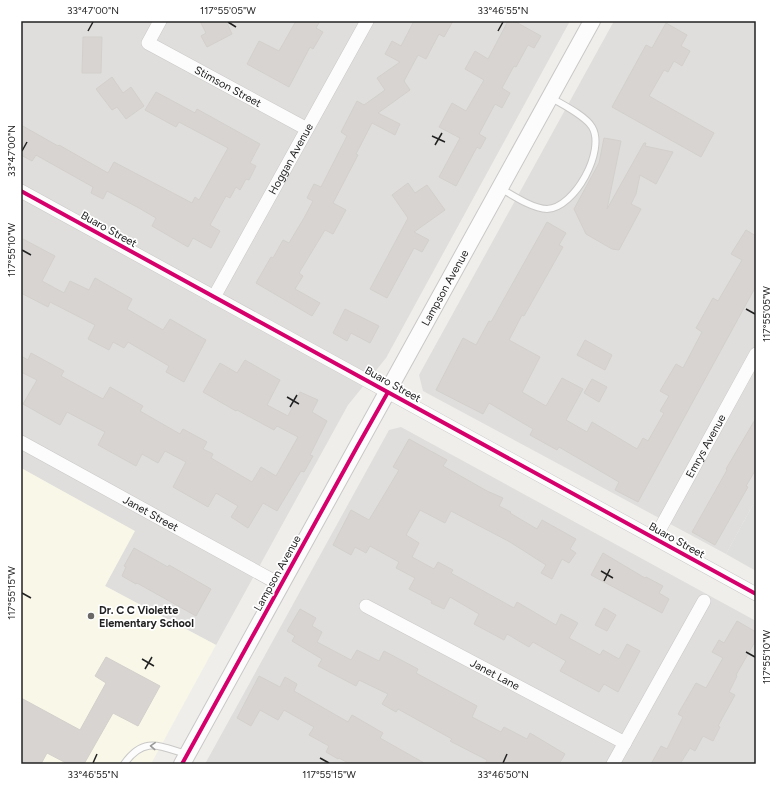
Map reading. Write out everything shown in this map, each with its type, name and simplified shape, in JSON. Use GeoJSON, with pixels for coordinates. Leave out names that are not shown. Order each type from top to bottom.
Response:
{"type":"FeatureCollection","features":[{"type":"Feature","properties":{"kind":"street","name":"Stimson Street"},"geometry":{"type":"LineString","coordinates":[[160,21],[148,43],[307,129]]}},
{"type":"Feature","properties":{"kind":"street","name":"Hoggan Avenue"},"geometry":{"type":"LineString","coordinates":[[214,297],[367,21]]}},
{"type":"Feature","properties":{"kind":"street","name":"Lampson Avenue"},"geometry":{"type":"LineString","coordinates":[[185,759],[592,21]]}},
{"type":"Feature","properties":{"kind":"street","name":"Buaro Street"},"geometry":{"type":"LineString","coordinates":[[21,191],[756,594]]}},
{"type":"Feature","properties":{"kind":"street","name":"Emrys Avenue"},"geometry":{"type":"LineString","coordinates":[[655,538],[756,354]]}},
{"type":"Feature","properties":{"kind":"street","name":"Janet Street"},"geometry":{"type":"LineString","coordinates":[[21,442],[281,585]]}},
{"type":"Feature","properties":{"kind":"street"},"geometry":{"type":"LineString","coordinates":[[613,764],[704,601]]}},
{"type":"Feature","properties":{"kind":"street","name":"Janet Lane"},"geometry":{"type":"LineString","coordinates":[[366,606],[625,743]]}},
{"type":"Feature","properties":{"kind":"lane"},"geometry":{"type":"LineString","coordinates":[[500,188],[539,208],[549,209],[558,206],[568,199],[578,188],[591,165],[596,142],[593,128],[587,120],[550,97]]}},
{"type":"Feature","properties":{"kind":"lane"},"geometry":{"type":"LineString","coordinates":[[124,764],[142,747],[153,745],[185,759]]}},
{"type":"Feature","properties":{"kind":"shaded area"},"geometry":{"type":"Polygon","coordinates":[[[21,21],[570,21],[386,358],[348,405],[216,645],[105,586],[134,531],[21,468],[21,21]]]}},
{"type":"Feature","properties":{"kind":"shaded area"},"geometry":{"type":"Polygon","coordinates":[[[614,21],[756,21],[756,499],[726,554],[423,391],[419,375],[614,21]]]}},
{"type":"Feature","properties":{"kind":"shaded area"},"geometry":{"type":"Polygon","coordinates":[[[401,427],[756,621],[756,764],[205,764],[389,430],[401,427]]]}},
{"type":"Feature","properties":{"kind":"shaded area","name":"Dr. C C Violette Elementary School"},"geometry":{"type":"Polygon","coordinates":[[[21,468],[135,531],[105,586],[216,645],[151,764],[21,764],[21,468]]]}},
{"type":"Feature","properties":{"kind":"shaded area"},"geometry":{"type":"Polygon","coordinates":[[[756,499],[756,571],[726,554],[756,499]]]}},
{"type":"Feature","properties":{"kind":"building"},"geometry":{"type":"Polygon","coordinates":[[[200,21],[226,21],[232,34],[207,47],[201,36],[206,33],[200,21]]]}},
{"type":"Feature","properties":{"kind":"building"},"geometry":{"type":"Polygon","coordinates":[[[296,21],[320,21],[316,28],[323,32],[313,49],[310,47],[289,87],[247,64],[259,41],[279,51],[296,21]]]}},
{"type":"Feature","properties":{"kind":"building"},"geometry":{"type":"Polygon","coordinates":[[[414,21],[453,21],[444,37],[439,34],[426,59],[418,55],[404,81],[410,90],[378,113],[400,124],[395,135],[372,123],[356,154],[358,155],[333,203],[346,210],[333,234],[325,230],[299,273],[303,276],[295,289],[320,303],[312,316],[256,283],[283,240],[289,243],[304,218],[313,201],[307,198],[314,184],[321,187],[347,136],[341,132],[357,101],[364,105],[385,90],[377,78],[400,62],[385,54],[392,41],[401,46],[414,21]]]}},
{"type":"Feature","properties":{"kind":"building"},"geometry":{"type":"Polygon","coordinates":[[[508,21],[514,21],[541,36],[534,48],[528,45],[516,67],[514,66],[502,88],[510,93],[502,108],[495,104],[479,134],[486,138],[480,149],[477,147],[456,186],[439,177],[460,138],[439,127],[452,103],[466,111],[484,80],[465,69],[475,51],[488,59],[508,21]]]}},
{"type":"Feature","properties":{"kind":"building"},"geometry":{"type":"Polygon","coordinates":[[[666,23],[687,35],[681,46],[690,51],[682,66],[674,61],[668,72],[664,70],[649,96],[714,133],[701,157],[612,107],[646,45],[652,48],[666,23]]]}},
{"type":"Feature","properties":{"kind":"building"},"geometry":{"type":"Polygon","coordinates":[[[83,37],[102,37],[101,73],[82,73],[83,37]]]}},
{"type":"Feature","properties":{"kind":"building"},"geometry":{"type":"Polygon","coordinates":[[[112,77],[123,93],[131,87],[144,106],[126,119],[117,107],[112,110],[96,89],[112,77]]]}},
{"type":"Feature","properties":{"kind":"building"},"geometry":{"type":"Polygon","coordinates":[[[156,92],[195,113],[197,109],[260,144],[250,163],[256,166],[249,180],[246,179],[240,190],[236,187],[230,198],[226,196],[210,225],[220,231],[211,248],[193,238],[188,247],[152,226],[156,218],[139,208],[107,191],[103,199],[91,193],[93,187],[36,155],[32,161],[21,155],[21,125],[108,173],[114,162],[192,203],[195,197],[199,200],[228,148],[179,122],[176,127],[145,110],[156,92]]]}},
{"type":"Feature","properties":{"kind":"building"},"geometry":{"type":"Polygon","coordinates":[[[604,138],[621,141],[607,209],[644,143],[646,143],[645,146],[673,152],[656,184],[640,175],[636,194],[631,204],[641,209],[619,250],[612,249],[586,234],[574,209],[599,163],[604,138]]]}},
{"type":"Feature","properties":{"kind":"building"},"geometry":{"type":"Polygon","coordinates":[[[408,183],[415,193],[427,185],[445,210],[414,232],[429,240],[422,252],[414,248],[387,298],[370,289],[408,218],[392,195],[408,183]]]}},
{"type":"Feature","properties":{"kind":"building"},"geometry":{"type":"Polygon","coordinates":[[[547,222],[566,233],[559,245],[563,247],[524,316],[522,315],[509,340],[540,357],[522,392],[546,406],[562,378],[583,389],[566,420],[587,432],[592,422],[637,449],[643,438],[648,441],[664,413],[660,411],[669,396],[660,391],[676,364],[683,368],[702,332],[696,328],[713,298],[718,301],[742,260],[731,254],[746,230],[756,236],[756,286],[638,502],[615,490],[619,482],[559,447],[557,450],[530,435],[533,429],[489,403],[483,414],[436,390],[463,338],[476,345],[489,321],[491,322],[547,222]]]}},
{"type":"Feature","properties":{"kind":"building"},"geometry":{"type":"Polygon","coordinates":[[[21,238],[55,256],[42,281],[64,293],[70,281],[89,290],[95,278],[132,299],[127,309],[163,330],[170,319],[206,340],[184,382],[166,372],[169,366],[128,342],[124,348],[113,342],[109,350],[88,339],[95,325],[50,302],[48,307],[21,293],[21,238]]]}},
{"type":"Feature","properties":{"kind":"building"},"geometry":{"type":"Polygon","coordinates":[[[345,309],[379,326],[370,343],[351,333],[347,341],[333,333],[345,309]]]}},
{"type":"Feature","properties":{"kind":"building"},"geometry":{"type":"Polygon","coordinates":[[[585,340],[612,355],[605,370],[577,355],[585,340]]]}},
{"type":"Feature","properties":{"kind":"building"},"geometry":{"type":"Polygon","coordinates":[[[31,353],[64,371],[61,376],[103,399],[110,387],[143,406],[140,411],[180,434],[183,429],[207,442],[203,449],[213,454],[211,458],[252,482],[261,467],[276,476],[298,437],[277,426],[274,430],[203,392],[220,363],[237,373],[245,360],[280,380],[267,405],[288,416],[300,392],[318,400],[312,412],[327,421],[310,455],[313,456],[304,472],[301,471],[277,511],[263,503],[248,528],[231,517],[238,506],[216,493],[208,507],[173,487],[186,462],[165,451],[158,463],[142,454],[136,466],[98,445],[105,432],[67,412],[60,425],[23,404],[37,380],[21,372],[21,356],[28,360],[31,353]]]}},
{"type":"Feature","properties":{"kind":"building"},"geometry":{"type":"Polygon","coordinates":[[[592,379],[607,387],[599,402],[584,393],[592,379]]]}},
{"type":"Feature","properties":{"kind":"building"},"geometry":{"type":"Polygon","coordinates":[[[756,418],[756,469],[746,486],[748,487],[715,545],[692,532],[756,418]]]}},
{"type":"Feature","properties":{"kind":"building"},"geometry":{"type":"Polygon","coordinates":[[[409,439],[447,460],[443,466],[487,491],[503,498],[499,506],[511,512],[510,513],[537,529],[542,520],[576,539],[570,549],[576,553],[569,563],[562,559],[552,579],[541,573],[546,565],[510,542],[451,511],[445,523],[420,510],[406,535],[419,543],[412,557],[434,569],[438,562],[453,570],[451,573],[514,608],[517,602],[556,625],[561,614],[578,623],[569,638],[600,655],[603,650],[619,659],[627,644],[640,651],[618,692],[604,684],[599,692],[560,671],[566,661],[533,642],[529,647],[507,634],[504,640],[474,624],[479,614],[450,597],[444,609],[431,603],[432,601],[409,589],[415,578],[396,568],[399,562],[370,546],[366,553],[355,547],[351,555],[333,545],[351,510],[369,520],[399,470],[393,467],[409,439]]]}},
{"type":"Feature","properties":{"kind":"building"},"geometry":{"type":"Polygon","coordinates":[[[134,548],[168,567],[169,565],[211,589],[196,616],[122,576],[126,567],[124,566],[134,548]]]}},
{"type":"Feature","properties":{"kind":"building"},"geometry":{"type":"Polygon","coordinates":[[[603,553],[645,578],[646,577],[663,586],[659,593],[669,599],[662,613],[591,575],[603,553]]]}},
{"type":"Feature","properties":{"kind":"building"},"geometry":{"type":"Polygon","coordinates":[[[604,608],[616,615],[607,631],[595,625],[604,608]]]}},
{"type":"Feature","properties":{"kind":"building"},"geometry":{"type":"Polygon","coordinates":[[[300,609],[316,618],[312,626],[322,632],[317,642],[351,660],[357,650],[379,661],[384,651],[418,669],[416,673],[477,706],[472,717],[501,732],[504,727],[527,739],[530,733],[565,754],[559,764],[485,764],[487,760],[450,741],[452,739],[398,709],[396,712],[382,704],[388,694],[359,680],[356,686],[318,666],[322,659],[292,641],[295,636],[287,631],[300,609]]]}},
{"type":"Feature","properties":{"kind":"building"},"geometry":{"type":"Polygon","coordinates":[[[737,621],[756,632],[756,640],[736,675],[737,676],[729,692],[735,695],[718,726],[720,727],[713,741],[703,736],[695,751],[690,748],[680,764],[651,764],[661,746],[667,749],[683,717],[678,714],[696,683],[706,688],[723,658],[712,652],[719,640],[724,643],[737,621]]]}},
{"type":"Feature","properties":{"kind":"building"},"geometry":{"type":"Polygon","coordinates":[[[106,657],[160,686],[138,726],[113,713],[84,764],[68,764],[47,753],[41,764],[21,764],[21,698],[80,730],[106,683],[95,676],[106,657]]]}},
{"type":"Feature","properties":{"kind":"building"},"geometry":{"type":"Polygon","coordinates":[[[259,676],[280,687],[285,677],[297,684],[294,691],[348,722],[352,715],[383,733],[380,738],[426,764],[350,764],[326,752],[329,746],[309,735],[314,727],[284,710],[278,720],[260,710],[251,726],[237,718],[259,676]]]}},
{"type":"Feature","properties":{"kind":"cycle path"},"geometry":{"type":"LineString","coordinates":[[21,191],[756,594]]}},
{"type":"Feature","properties":{"kind":"cycle path"},"geometry":{"type":"LineString","coordinates":[[182,764],[388,392]]}},
{"type":"Feature","properties":{"kind":"place","name":"Dr. C C Violette Elementary School"},"geometry":{"type":"Point","coordinates":[91,616]}}]}
